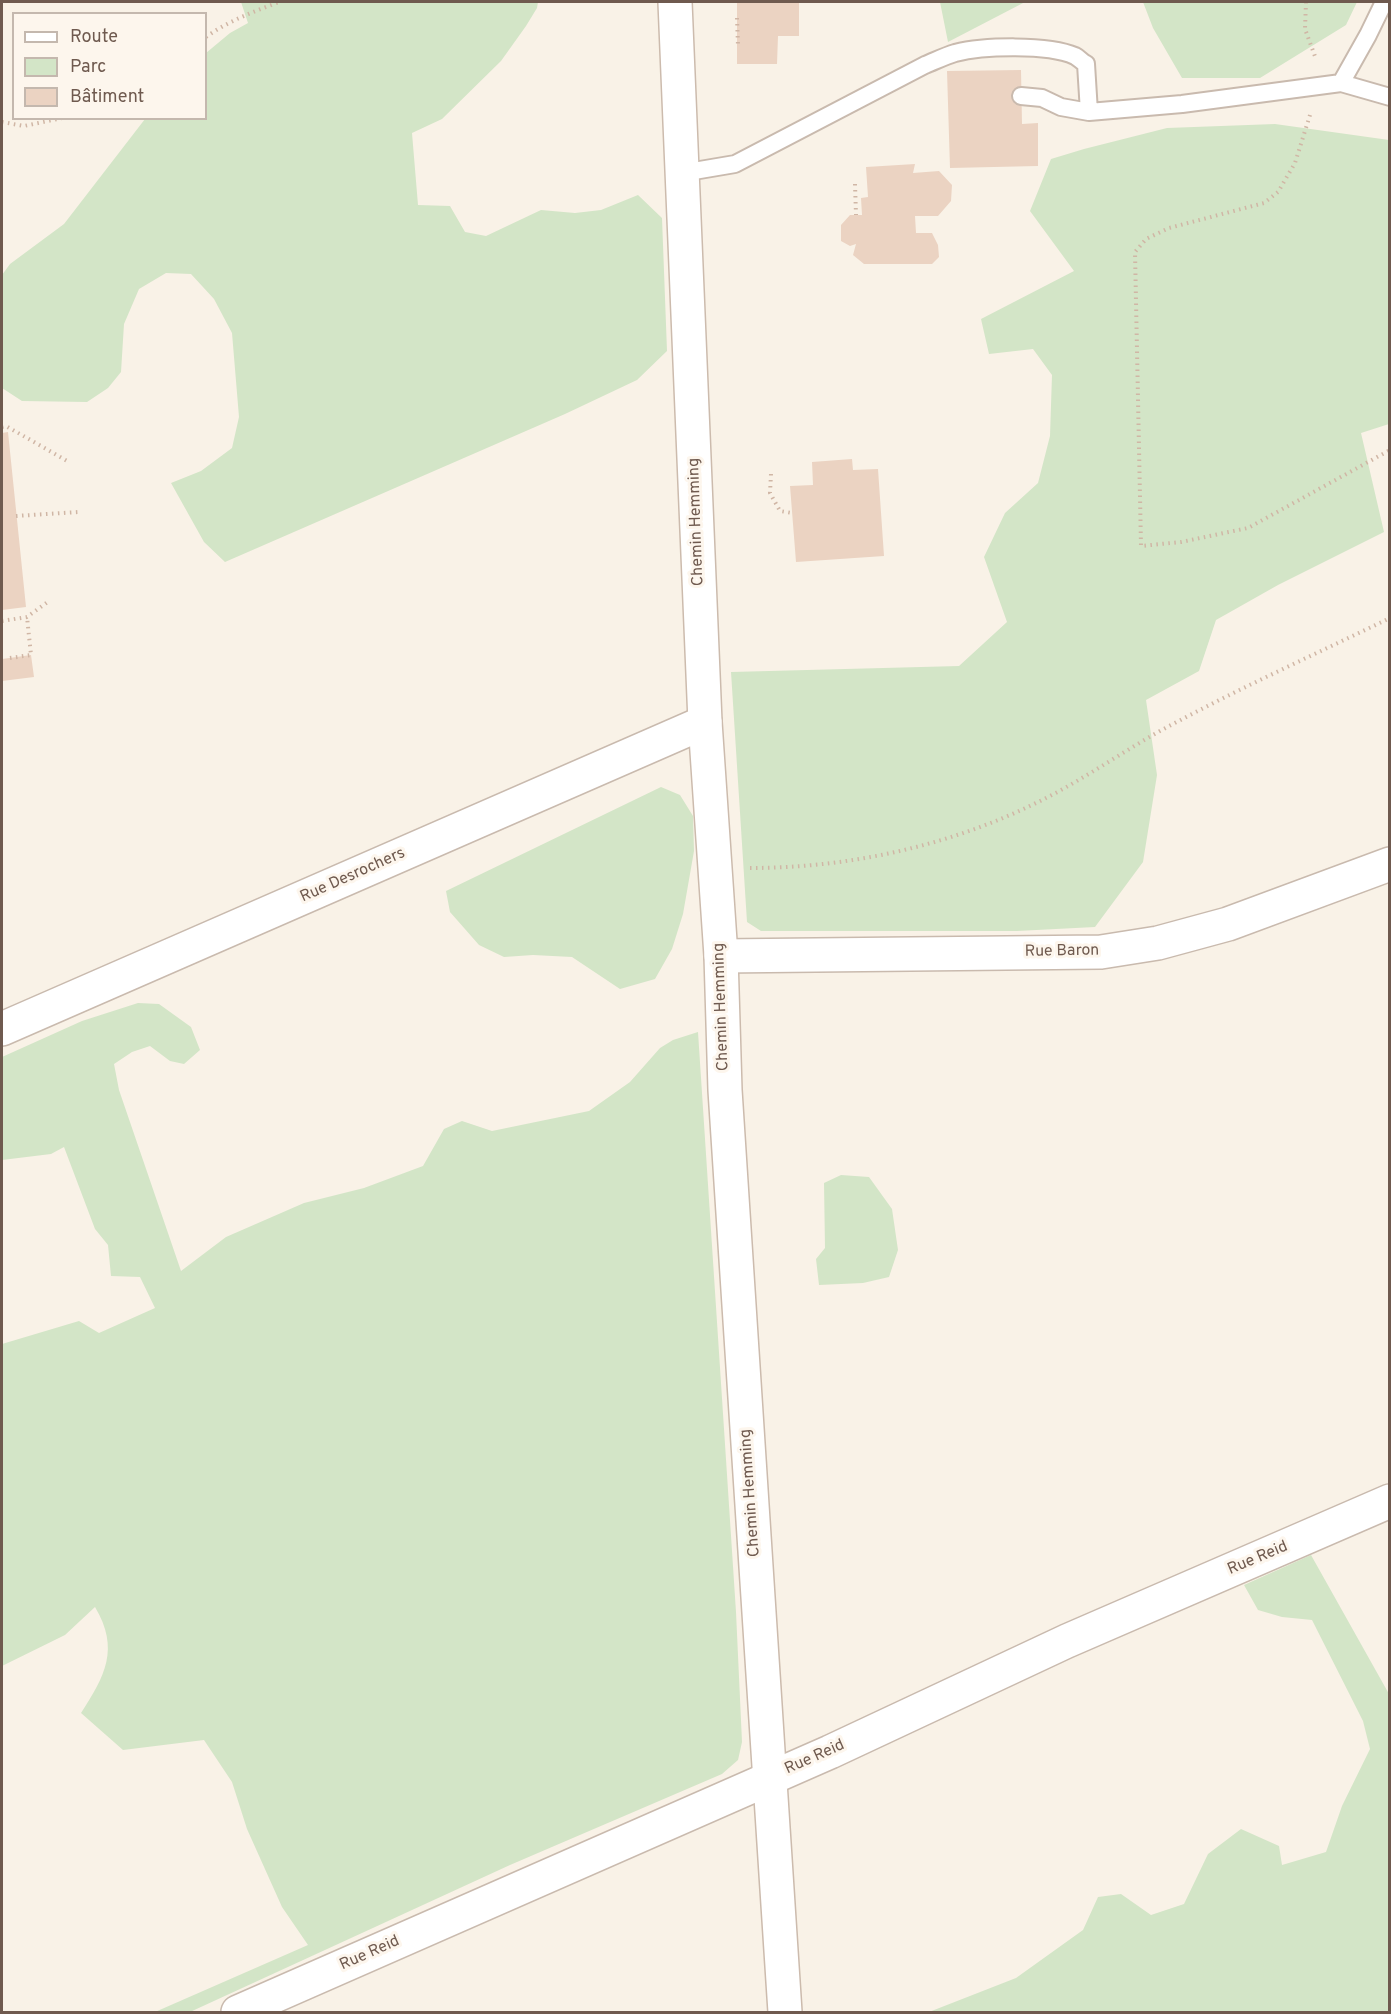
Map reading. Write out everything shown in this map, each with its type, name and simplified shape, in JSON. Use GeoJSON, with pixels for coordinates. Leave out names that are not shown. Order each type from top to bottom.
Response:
{"type":"FeatureCollection","features":[{"type":"Feature","properties":{"kind":"street","name":"Chemin Hemming"},"geometry":{"type":"LineString","coordinates":[[675,2],[705,722],[721,956],[725,1090],[785,2013]]}},
{"type":"Feature","properties":{"kind":"street","name":"Rue Desrochers"},"geometry":{"type":"LineString","coordinates":[[2,1029],[705,722]]}},
{"type":"Feature","properties":{"kind":"street","name":"Rue Baron"},"geometry":{"type":"LineString","coordinates":[[721,956],[1101,952],[1158,943],[1228,924],[1389,864]]}},
{"type":"Feature","properties":{"kind":"street","name":"Rue Reid"},"geometry":{"type":"LineString","coordinates":[[238,2013],[770,1778],[1067,1641],[1389,1501]]}},
{"type":"Feature","properties":{"kind":"lane"},"geometry":{"type":"LineString","coordinates":[[1341,83],[1384,2]]}},
{"type":"Feature","properties":{"kind":"lane"},"geometry":{"type":"LineString","coordinates":[[682,172],[735,164],[925,65],[954,53],[999,48],[1049,50],[1074,56],[1086,64],[1089,112]]}},
{"type":"Feature","properties":{"kind":"lane"},"geometry":{"type":"LineString","coordinates":[[1021,96],[1042,98],[1061,107],[1089,112],[1182,104],[1341,83],[1389,97]]}},
{"type":"Feature","properties":{"kind":"path"},"geometry":{"type":"LineString","coordinates":[[207,37],[218,28],[241,16],[279,2]]}},
{"type":"Feature","properties":{"kind":"path"},"geometry":{"type":"LineString","coordinates":[[1306,2],[1305,29],[1316,58],[1319,86],[1295,163],[1278,192],[1264,203],[1169,228],[1146,238],[1135,252],[1141,546],[1181,542],[1248,528],[1389,450]]}},
{"type":"Feature","properties":{"kind":"path"},"geometry":{"type":"LineString","coordinates":[[737,18],[738,45]]}},
{"type":"Feature","properties":{"kind":"path"},"geometry":{"type":"LineString","coordinates":[[2,122],[24,126],[53,120]]}},
{"type":"Feature","properties":{"kind":"path"},"geometry":{"type":"LineString","coordinates":[[855,184],[856,215]]}},
{"type":"Feature","properties":{"kind":"path"},"geometry":{"type":"LineString","coordinates":[[2,427],[6,426],[69,462]]}},
{"type":"Feature","properties":{"kind":"path"},"geometry":{"type":"LineString","coordinates":[[771,474],[770,493],[780,511],[792,513]]}},
{"type":"Feature","properties":{"kind":"path"},"geometry":{"type":"LineString","coordinates":[[16,516],[78,512]]}},
{"type":"Feature","properties":{"kind":"path"},"geometry":{"type":"LineString","coordinates":[[2,621],[27,617],[49,602]]}},
{"type":"Feature","properties":{"kind":"path"},"geometry":{"type":"LineString","coordinates":[[10,658],[32,655],[27,617]]}},
{"type":"Feature","properties":{"kind":"path"},"geometry":{"type":"LineString","coordinates":[[715,868],[803,866],[868,856],[932,843],[997,821],[1045,798],[1173,724],[1389,618]]}},
{"type":"Feature","properties":{"kind":"green space"},"geometry":{"type":"Polygon","coordinates":[[[241,2],[538,2],[526,26],[501,61],[442,119],[412,133],[418,205],[450,206],[465,232],[486,236],[541,210],[575,213],[601,210],[638,195],[662,218],[667,351],[637,380],[565,414],[225,562],[204,542],[171,483],[201,471],[232,448],[239,417],[232,333],[214,299],[191,274],[166,273],[139,289],[124,324],[121,372],[108,388],[87,402],[22,401],[2,388],[2,275],[10,264],[64,224],[144,120],[207,120],[207,52],[230,33],[248,23],[241,2]]]}},
{"type":"Feature","properties":{"kind":"green space"},"geometry":{"type":"Polygon","coordinates":[[[940,2],[1025,2],[948,42],[940,2]]]}},
{"type":"Feature","properties":{"kind":"green space"},"geometry":{"type":"Polygon","coordinates":[[[1143,2],[1357,2],[1346,25],[1260,78],[1182,78],[1153,28],[1143,2]]]}},
{"type":"Feature","properties":{"kind":"green space"},"geometry":{"type":"Polygon","coordinates":[[[1275,124],[1389,140],[1389,424],[1361,433],[1384,532],[1278,585],[1216,620],[1199,671],[1146,700],[1157,775],[1143,862],[1095,927],[1017,931],[761,931],[747,922],[731,672],[959,666],[1007,622],[984,557],[1005,513],[1038,483],[1050,436],[1052,375],[1033,349],[989,354],[981,319],[1074,271],[1030,211],[1051,159],[1167,128],[1275,124]]]}},
{"type":"Feature","properties":{"kind":"green space"},"geometry":{"type":"Polygon","coordinates":[[[661,787],[680,795],[693,816],[694,851],[683,914],[672,949],[655,979],[620,989],[572,957],[533,955],[504,957],[479,945],[450,912],[446,891],[661,787]]]}},
{"type":"Feature","properties":{"kind":"green space"},"geometry":{"type":"Polygon","coordinates":[[[138,1003],[159,1004],[191,1027],[200,1050],[184,1064],[170,1061],[150,1046],[132,1052],[114,1064],[119,1090],[181,1271],[226,1237],[304,1203],[364,1188],[423,1166],[444,1129],[462,1121],[492,1131],[589,1111],[630,1082],[660,1048],[673,1040],[698,1032],[736,1612],[742,1742],[738,1760],[722,1774],[510,1865],[190,2012],[155,2012],[308,1945],[282,1907],[247,1829],[232,1782],[204,1740],[123,1750],[81,1713],[103,1674],[108,1649],[103,1622],[95,1607],[65,1635],[2,1666],[2,1344],[79,1321],[99,1333],[155,1308],[140,1277],[111,1276],[108,1245],[95,1229],[64,1147],[51,1154],[2,1160],[2,1057],[82,1021],[138,1003]]]}},
{"type":"Feature","properties":{"kind":"green space"},"geometry":{"type":"Polygon","coordinates":[[[841,1175],[869,1177],[892,1209],[898,1250],[889,1277],[863,1283],[819,1285],[816,1259],[825,1248],[824,1183],[841,1175]]]}},
{"type":"Feature","properties":{"kind":"green space"},"geometry":{"type":"Polygon","coordinates":[[[1311,1555],[1389,1694],[1389,2012],[929,2012],[1016,1978],[1083,1930],[1098,1897],[1121,1894],[1151,1915],[1184,1904],[1208,1854],[1241,1829],[1279,1846],[1282,1865],[1326,1852],[1342,1806],[1370,1749],[1363,1721],[1312,1620],[1282,1617],[1258,1610],[1244,1585],[1311,1555]]]}},
{"type":"Feature","properties":{"kind":"building"},"geometry":{"type":"Polygon","coordinates":[[[737,2],[799,2],[799,36],[778,36],[777,64],[737,64],[737,2]]]}},
{"type":"Feature","properties":{"kind":"building"},"geometry":{"type":"Polygon","coordinates":[[[1021,70],[1022,124],[1038,123],[1038,166],[950,168],[947,71],[1021,70]]]}},
{"type":"Feature","properties":{"kind":"building"},"geometry":{"type":"Polygon","coordinates":[[[915,164],[913,173],[939,171],[952,185],[951,201],[938,216],[915,216],[916,233],[932,233],[938,245],[939,257],[932,264],[864,264],[853,255],[856,244],[850,246],[841,241],[841,225],[850,215],[862,215],[861,198],[868,197],[866,167],[915,164]]]}},
{"type":"Feature","properties":{"kind":"building"},"geometry":{"type":"Polygon","coordinates":[[[8,432],[26,607],[2,610],[2,433],[8,432]]]}},
{"type":"Feature","properties":{"kind":"building"},"geometry":{"type":"Polygon","coordinates":[[[852,459],[853,470],[878,469],[884,556],[796,562],[790,486],[813,485],[812,462],[852,459]]]}},
{"type":"Feature","properties":{"kind":"building"},"geometry":{"type":"Polygon","coordinates":[[[31,655],[34,677],[2,681],[2,659],[31,655]]]}}]}
